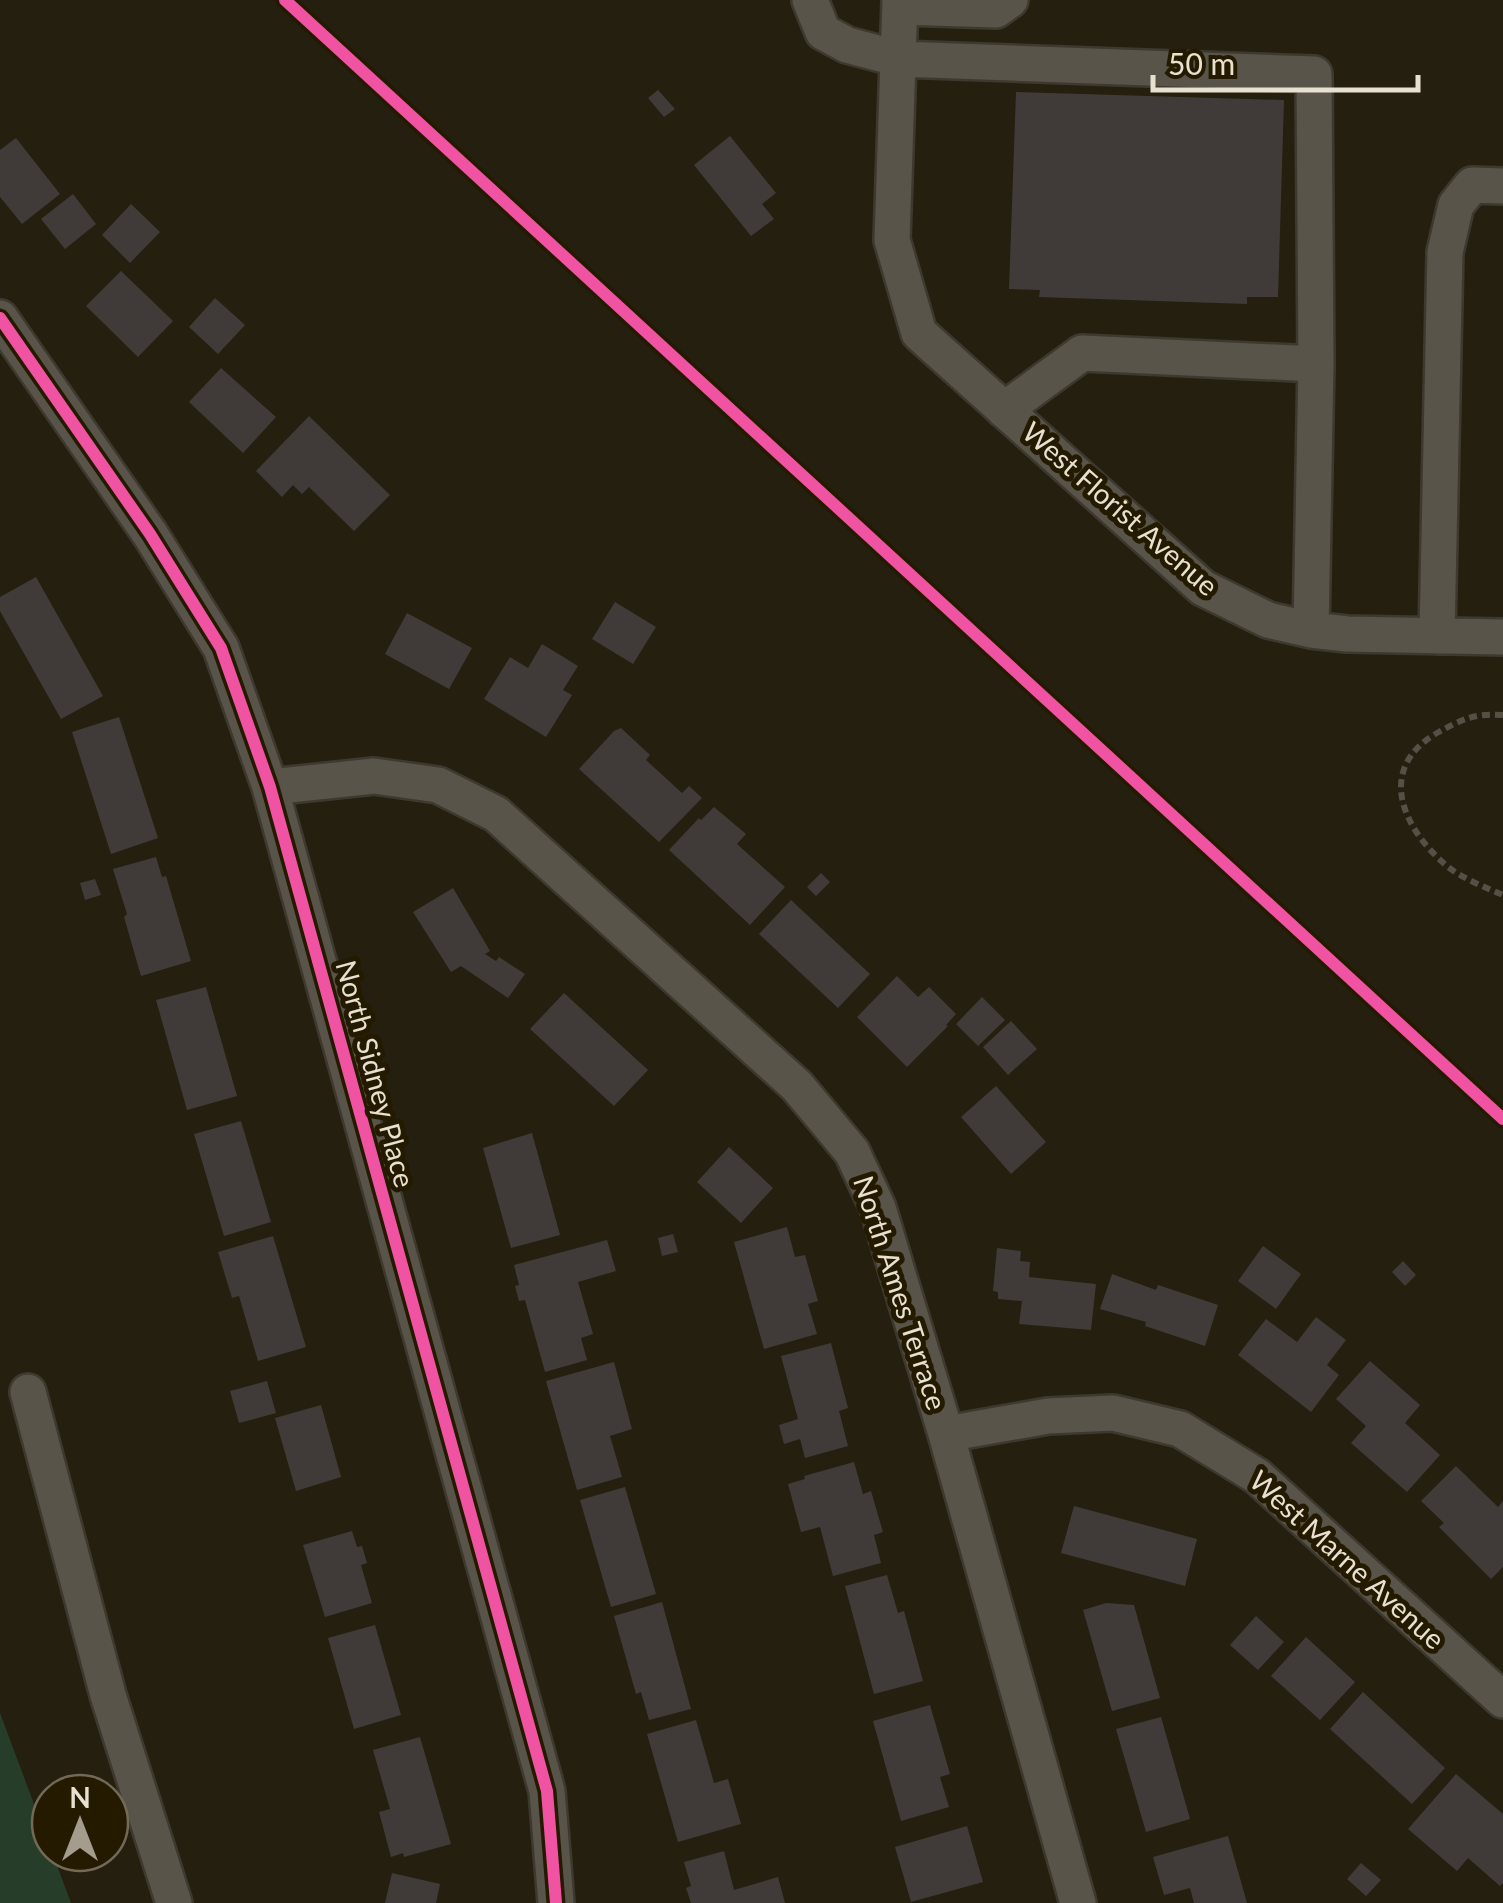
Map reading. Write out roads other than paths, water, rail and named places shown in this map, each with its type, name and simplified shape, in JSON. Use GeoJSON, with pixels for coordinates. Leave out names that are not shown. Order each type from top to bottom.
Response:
{"type":"FeatureCollection","features":[{"type":"Feature","properties":{"kind":"street"},"geometry":{"type":"LineString","coordinates":[[810,0],[823,32],[848,45],[900,59],[1314,74],[1316,364],[1312,630]]}},
{"type":"Feature","properties":{"kind":"street"},"geometry":{"type":"LineString","coordinates":[[900,4],[996,10],[1010,0]]}},
{"type":"Feature","properties":{"kind":"street","name":"West Florist Avenue"},"geometry":{"type":"LineString","coordinates":[[900,4],[892,240],[919,333],[1203,588],[1268,620],[1312,630],[1503,638]]}},
{"type":"Feature","properties":{"kind":"street"},"geometry":{"type":"LineString","coordinates":[[1437,636],[1445,252],[1456,205],[1472,186],[1503,186]]}},
{"type":"Feature","properties":{"kind":"street","name":"North Sidney Place"},"geometry":{"type":"LineString","coordinates":[[0,318],[150,534],[221,648],[270,787],[547,1791],[556,1903]]}},
{"type":"Feature","properties":{"kind":"street"},"geometry":{"type":"LineString","coordinates":[[1004,410],[1082,353],[1316,364]]}},
{"type":"Feature","properties":{"kind":"street","name":"North Ames Terrace"},"geometry":{"type":"LineString","coordinates":[[270,787],[374,776],[438,785],[496,814],[797,1086],[852,1152],[878,1208],[1078,1903]]}},
{"type":"Feature","properties":{"kind":"street"},"geometry":{"type":"LineString","coordinates":[[28,1392],[108,1695],[174,1903]]}},
{"type":"Feature","properties":{"kind":"street","name":"West Marne Avenue"},"geometry":{"type":"LineString","coordinates":[[946,1434],[1048,1416],[1114,1413],[1180,1428],[1257,1476],[1503,1700]]}}]}
